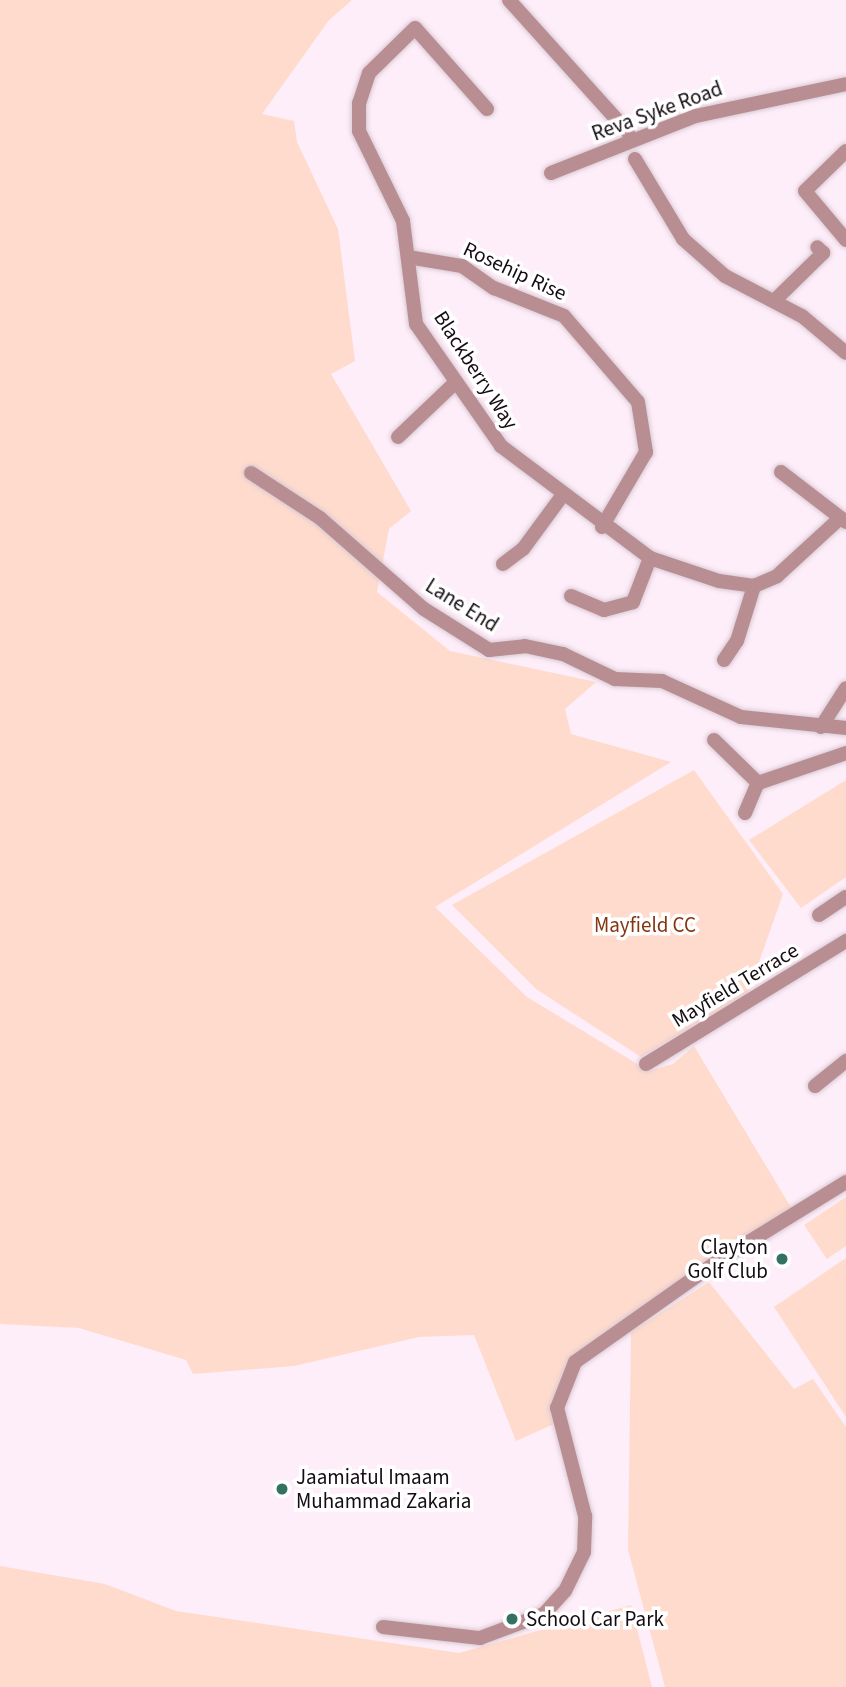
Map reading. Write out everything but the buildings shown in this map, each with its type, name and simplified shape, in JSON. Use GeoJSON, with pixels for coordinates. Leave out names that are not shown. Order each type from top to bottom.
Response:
{"type":"FeatureCollection","features":[{"type":"Feature","properties":{"kind":"street"},"geometry":{"type":"LineString","coordinates":[[509,0],[628,132]]}},
{"type":"Feature","properties":{"kind":"street","name":"Blackberry Way"},"geometry":{"type":"LineString","coordinates":[[487,109],[415,28],[376,64],[359,103],[359,131],[403,221],[416,324],[501,446],[562,496],[602,527],[650,558],[754,586]]}},
{"type":"Feature","properties":{"kind":"street","name":"Reva Syke Road"},"geometry":{"type":"LineString","coordinates":[[551,173],[696,116],[846,84]]}},
{"type":"Feature","properties":{"kind":"street"},"geometry":{"type":"LineString","coordinates":[[846,151],[805,191],[846,240]]}},
{"type":"Feature","properties":{"kind":"street"},"geometry":{"type":"LineString","coordinates":[[635,159],[683,239],[725,276],[774,301],[846,353]]}},
{"type":"Feature","properties":{"kind":"street"},"geometry":{"type":"LineString","coordinates":[[774,301],[823,253],[817,247]]}},
{"type":"Feature","properties":{"kind":"street","name":"Rosehip Rise"},"geometry":{"type":"LineString","coordinates":[[408,257],[462,266],[494,288],[565,316],[638,402],[646,452],[602,527]]}},
{"type":"Feature","properties":{"kind":"street"},"geometry":{"type":"LineString","coordinates":[[398,438],[456,382]]}},
{"type":"Feature","properties":{"kind":"street"},"geometry":{"type":"LineString","coordinates":[[724,660],[737,641],[754,586],[777,576],[843,520],[781,472]]}},
{"type":"Feature","properties":{"kind":"street","name":"Lane End"},"geometry":{"type":"LineString","coordinates":[[251,473],[320,518],[425,609],[489,650],[525,646],[563,654],[615,678],[662,681],[741,717],[846,728]]}},
{"type":"Feature","properties":{"kind":"street"},"geometry":{"type":"LineString","coordinates":[[503,564],[523,549],[562,496]]}},
{"type":"Feature","properties":{"kind":"street"},"geometry":{"type":"LineString","coordinates":[[571,596],[604,610],[633,602],[650,558]]}},
{"type":"Feature","properties":{"kind":"street"},"geometry":{"type":"LineString","coordinates":[[821,727],[846,688]]}},
{"type":"Feature","properties":{"kind":"street"},"geometry":{"type":"LineString","coordinates":[[714,740],[758,783]]}},
{"type":"Feature","properties":{"kind":"street"},"geometry":{"type":"LineString","coordinates":[[745,813],[758,783],[846,753]]}},
{"type":"Feature","properties":{"kind":"street"},"geometry":{"type":"LineString","coordinates":[[818,915],[846,897]]}},
{"type":"Feature","properties":{"kind":"street","name":"Mayfield Terrace"},"geometry":{"type":"LineString","coordinates":[[646,1064],[846,941]]}},
{"type":"Feature","properties":{"kind":"street"},"geometry":{"type":"LineString","coordinates":[[815,1086],[846,1061]]}},
{"type":"Feature","properties":{"kind":"street"},"geometry":{"type":"LineString","coordinates":[[383,1627],[480,1638],[544,1614],[565,1591],[584,1552],[585,1516],[557,1408],[575,1362],[846,1182]]}},
{"type":"Feature","properties":{"kind":"green space"},"geometry":{"type":"Polygon","coordinates":[[[0,0],[352,0],[329,20],[262,114],[294,121],[297,142],[338,229],[355,361],[331,374],[411,511],[389,529],[377,592],[450,651],[596,682],[565,709],[571,734],[671,762],[435,907],[527,997],[649,1071],[673,1064],[694,1046],[792,1209],[588,1348],[554,1424],[516,1441],[474,1335],[419,1337],[294,1366],[193,1374],[186,1360],[79,1328],[0,1324],[0,0]]]}},
{"type":"Feature","properties":{"kind":"green space","name":"Mayfield CC"},"geometry":{"type":"Polygon","coordinates":[[[694,770],[783,894],[748,993],[641,1057],[536,989],[452,905],[694,770]]]}},
{"type":"Feature","properties":{"kind":"green space"},"geometry":{"type":"Polygon","coordinates":[[[846,780],[846,877],[801,908],[749,840],[846,780]]]}},
{"type":"Feature","properties":{"kind":"green space"},"geometry":{"type":"Polygon","coordinates":[[[846,1197],[846,1246],[827,1259],[804,1225],[846,1197]]]}},
{"type":"Feature","properties":{"kind":"green space"},"geometry":{"type":"Polygon","coordinates":[[[846,1258],[846,1417],[774,1307],[846,1258]]]}},
{"type":"Feature","properties":{"kind":"green space","name":"Clayton Golf Club"},"geometry":{"type":"Polygon","coordinates":[[[709,1282],[794,1389],[813,1379],[846,1427],[846,1687],[665,1687],[628,1550],[631,1332],[709,1282]]]}},
{"type":"Feature","properties":{"kind":"green space"},"geometry":{"type":"Polygon","coordinates":[[[0,1566],[105,1584],[176,1611],[459,1653],[631,1605],[652,1687],[0,1687],[0,1566]]]}},
{"type":"Feature","properties":{"kind":"place","name":"Clayton Golf Club"},"geometry":{"type":"Point","coordinates":[782,1259]}},
{"type":"Feature","properties":{"kind":"place","name":"Jaamiatul Imaam Muhammad Zakaria"},"geometry":{"type":"Point","coordinates":[282,1489]}},
{"type":"Feature","properties":{"kind":"place","name":"School Car Park"},"geometry":{"type":"Point","coordinates":[512,1619]}}]}
